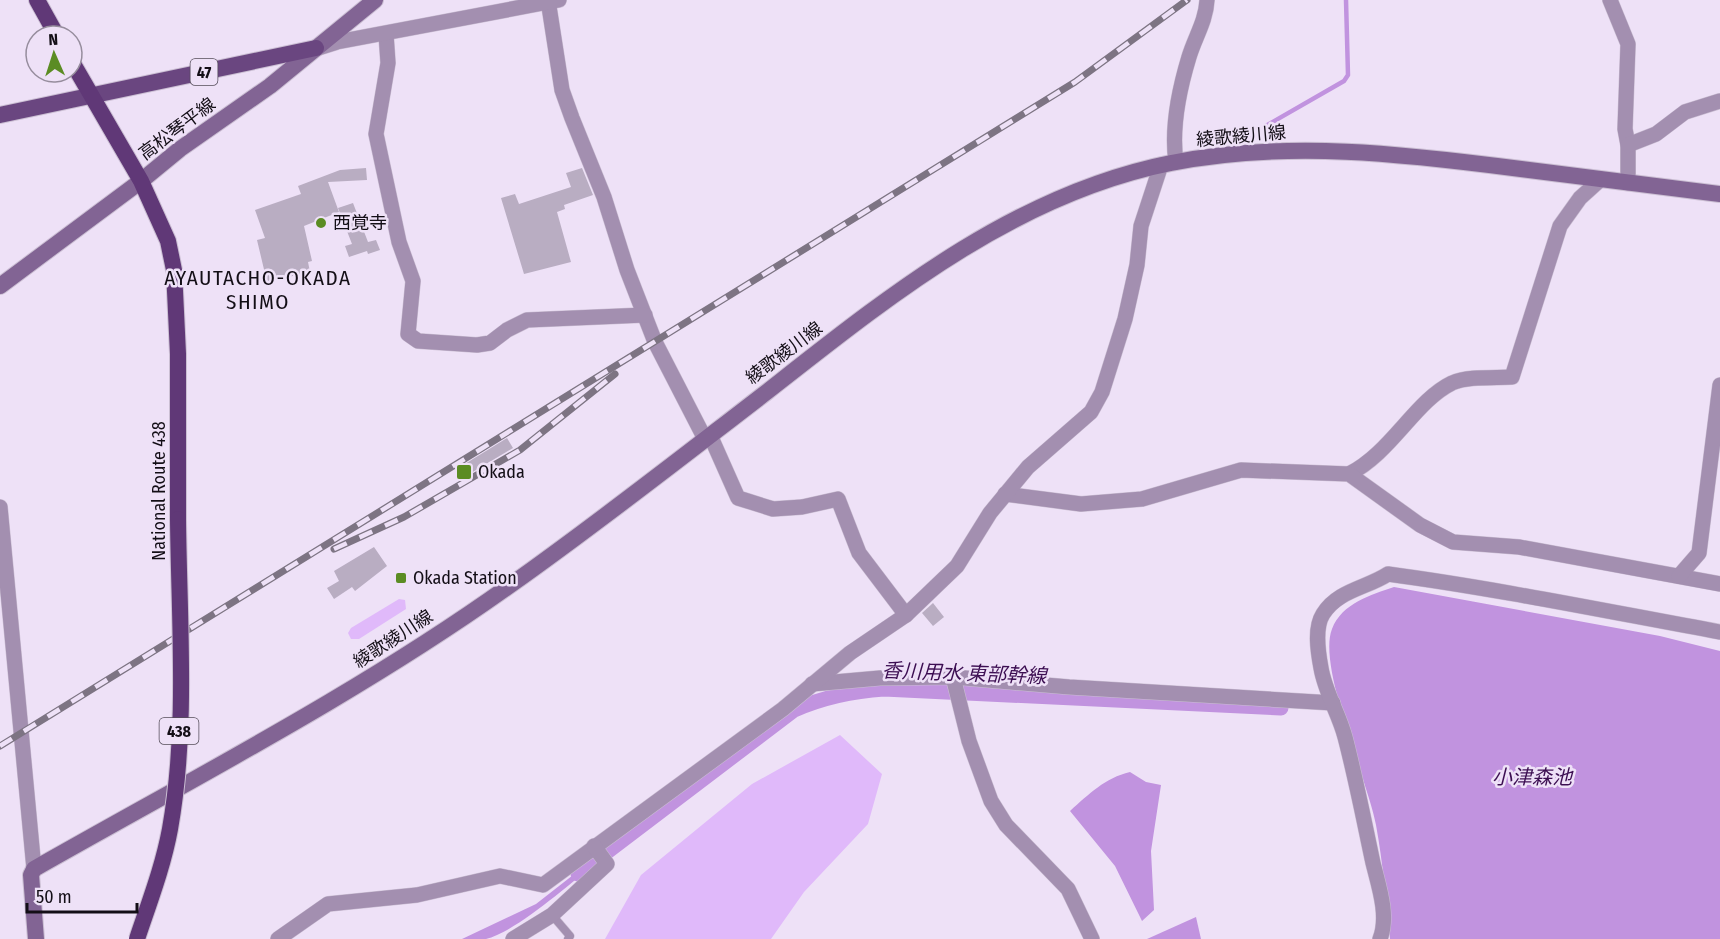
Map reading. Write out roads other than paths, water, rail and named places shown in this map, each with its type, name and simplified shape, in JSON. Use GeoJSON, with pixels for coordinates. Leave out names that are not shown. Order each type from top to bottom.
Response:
{"type":"FeatureCollection","features":[{"type":"Feature","properties":{"kind":"highway"},"geometry":{"type":"LineString","coordinates":[[37,0],[50,24]]}},
{"type":"Feature","properties":{"kind":"highway","name":"National Route 438"},"geometry":{"type":"LineString","coordinates":[[84,83],[141,181],[168,241],[174,270],[178,354],[178,762],[170,830],[137,939]]}},
{"type":"Feature","properties":{"kind":"main road","name":"高松琴平線"},"geometry":{"type":"LineString","coordinates":[[0,286],[141,181],[180,149],[270,86],[375,0]]}},
{"type":"Feature","properties":{"kind":"main road","name":"47"},"geometry":{"type":"LineString","coordinates":[[0,115],[316,48]]}},
{"type":"Feature","properties":{"kind":"main road","name":"綾歌綾川線"},"geometry":{"type":"LineString","coordinates":[[34,869],[353,688],[441,632],[552,555],[942,261],[997,228],[1051,202],[1168,164],[1262,152],[1315,150],[1430,157],[1720,194]]}},
{"type":"Feature","properties":{"kind":"main road"},"geometry":{"type":"LineString","coordinates":[[34,869],[31,876],[36,939]]}},
{"type":"Feature","properties":{"kind":"street"},"geometry":{"type":"LineString","coordinates":[[278,939],[328,904],[417,895],[500,876],[543,885],[599,853],[783,709],[850,653],[906,615],[957,566],[1005,494],[1028,466],[1091,412],[1102,392],[1125,319],[1137,265],[1141,226],[1168,164],[1189,56],[1207,14],[1208,0]]}},
{"type":"Feature","properties":{"kind":"street"},"geometry":{"type":"LineString","coordinates":[[1610,0],[1628,44],[1624,129],[1628,145],[1628,183]]}},
{"type":"Feature","properties":{"kind":"street"},"geometry":{"type":"LineString","coordinates":[[316,48],[551,1],[562,90],[604,197],[645,315],[675,386],[708,437],[738,498],[773,509],[802,507],[837,499],[859,553],[906,615]]}},
{"type":"Feature","properties":{"kind":"street"},"geometry":{"type":"LineString","coordinates":[[386,34],[388,63],[376,134],[399,242],[413,281],[408,334],[418,341],[477,345],[490,343],[507,330],[527,320],[645,315]]}},
{"type":"Feature","properties":{"kind":"street"},"geometry":{"type":"LineString","coordinates":[[1628,145],[1656,134],[1685,112],[1720,101]]}},
{"type":"Feature","properties":{"kind":"street"},"geometry":{"type":"LineString","coordinates":[[1005,494],[1081,504],[1142,499],[1241,470],[1349,474],[1368,465],[1438,391],[1455,382],[1512,377],[1560,226],[1580,198],[1601,180]]}},
{"type":"Feature","properties":{"kind":"street"},"geometry":{"type":"LineString","coordinates":[[1679,576],[1699,553],[1720,384]]}},
{"type":"Feature","properties":{"kind":"street"},"geometry":{"type":"LineString","coordinates":[[1349,474],[1420,525],[1453,542],[1520,547],[1720,584]]}},
{"type":"Feature","properties":{"kind":"street"},"geometry":{"type":"LineString","coordinates":[[0,507],[4,605],[34,869]]}},
{"type":"Feature","properties":{"kind":"street"},"geometry":{"type":"LineString","coordinates":[[1380,939],[1385,926],[1378,886],[1345,736],[1321,670],[1318,633],[1322,616],[1332,603],[1353,589],[1374,584],[1388,574],[1469,585],[1520,597],[1720,632]]}},
{"type":"Feature","properties":{"kind":"street"},"geometry":{"type":"LineString","coordinates":[[812,684],[880,678],[953,677],[1069,687],[1333,703]]}},
{"type":"Feature","properties":{"kind":"street"},"geometry":{"type":"LineString","coordinates":[[953,677],[969,741],[991,801],[1006,825],[1068,889],[1092,939]]}},
{"type":"Feature","properties":{"kind":"street"},"geometry":{"type":"LineString","coordinates":[[513,939],[552,915],[607,864],[599,853]]}},
{"type":"Feature","properties":{"kind":"lane"},"geometry":{"type":"LineString","coordinates":[[552,915],[570,936],[568,939]]}},
{"type":"Feature","properties":{"kind":"water","name":"小津森池"},"geometry":{"type":"Polygon","coordinates":[[[1394,587],[1660,636],[1720,651],[1720,939],[1390,939],[1376,825],[1337,696],[1329,646],[1332,629],[1350,606],[1394,587]]]}},
{"type":"Feature","properties":{"kind":"water"},"geometry":{"type":"Polygon","coordinates":[[[1130,772],[1146,782],[1161,785],[1151,851],[1154,910],[1142,921],[1115,866],[1070,811],[1105,782],[1130,772]]]}},
{"type":"Feature","properties":{"kind":"water"},"geometry":{"type":"Polygon","coordinates":[[[591,861],[595,864],[526,918],[498,935],[486,939],[462,939],[536,904],[591,861]]]}},
{"type":"Feature","properties":{"kind":"water"},"geometry":{"type":"Polygon","coordinates":[[[1196,917],[1201,939],[1147,939],[1196,917]]]}},
{"type":"Feature","properties":{"kind":"waterway"},"geometry":{"type":"LineString","coordinates":[[1243,139],[1344,81],[1348,75],[1346,0]]}},
{"type":"Feature","properties":{"kind":"waterway","name":"香川用水 東部幹線"},"geometry":{"type":"LineString","coordinates":[[578,874],[794,710],[838,695],[884,689],[1281,708]]}},
{"type":"Feature","properties":{"kind":"railway"},"geometry":{"type":"LineString","coordinates":[[0,746],[1075,82],[1187,0]]}},
{"type":"Feature","properties":{"kind":"railway"},"geometry":{"type":"LineString","coordinates":[[334,549],[404,517],[520,450],[615,374]]}},
{"type":"Feature","properties":{"kind":"place","name":"西覚寺"},"geometry":{"type":"Point","coordinates":[321,223]}},
{"type":"Feature","properties":{"kind":"place","name":"Okada"},"geometry":{"type":"Point","coordinates":[464,472]}},
{"type":"Feature","properties":{"kind":"place","name":"Okada Station"},"geometry":{"type":"Point","coordinates":[401,578]}},
{"type":"Feature","properties":{"kind":"district","name":"AYAUTACHO-OKADA SHIMO"},"geometry":{"type":"Point","coordinates":[258,290]}}]}
